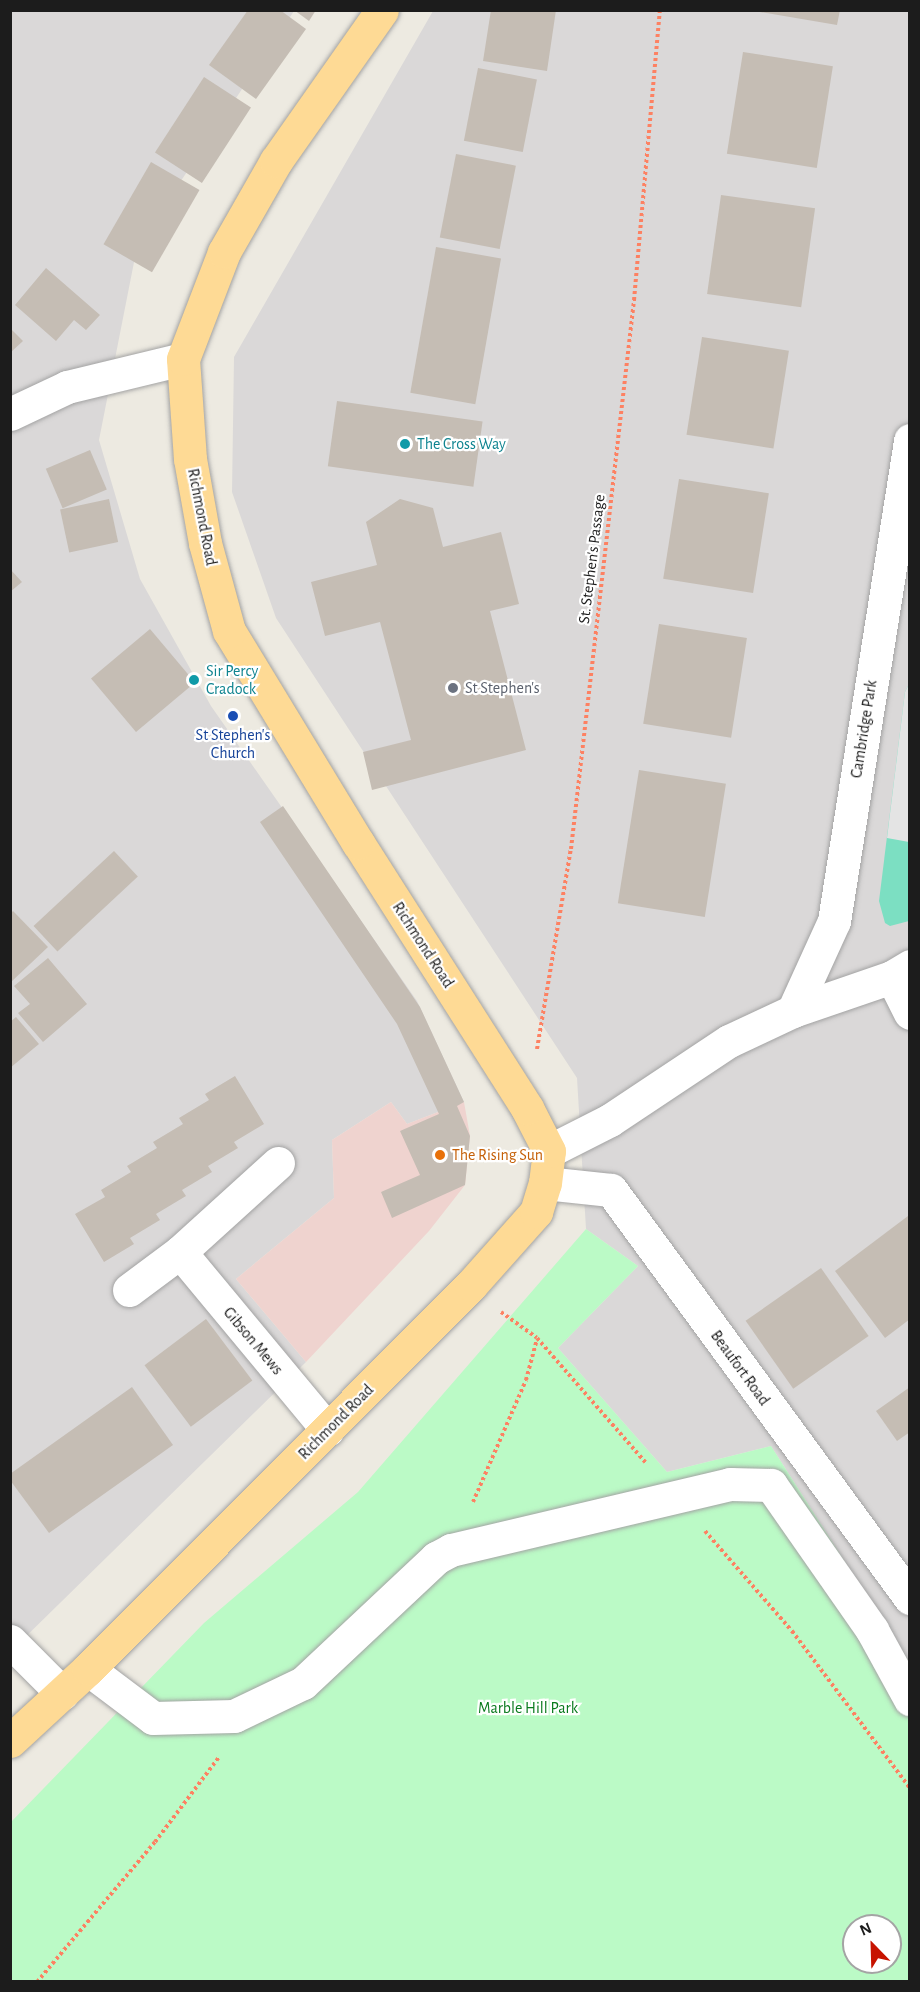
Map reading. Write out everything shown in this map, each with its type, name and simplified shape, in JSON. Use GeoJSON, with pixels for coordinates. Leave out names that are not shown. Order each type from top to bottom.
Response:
{"type":"FeatureCollection","features":[{"type":"Feature","properties":{"kind":"main road","name":"Richmond Road"},"geometry":{"type":"LineString","coordinates":[[10,1741],[88,1669],[471,1285],[536,1212],[547,1167],[527,1107],[358,843],[229,631],[205,543],[190,459],[183,360],[224,252],[270,171],[382,10]]}},
{"type":"Feature","properties":{"kind":"street"},"geometry":{"type":"LineString","coordinates":[[10,414],[67,387],[183,360]]}},
{"type":"Feature","properties":{"kind":"street","name":"Cambridge Park"},"geometry":{"type":"LineString","coordinates":[[793,1011],[834,921],[909,440]]}},
{"type":"Feature","properties":{"kind":"street"},"geometry":{"type":"LineString","coordinates":[[547,1167],[610,1120],[729,1041],[793,1011],[901,972],[909,1013]]}},
{"type":"Feature","properties":{"kind":"street"},"geometry":{"type":"LineString","coordinates":[[129,1290],[180,1252],[278,1163]]}},
{"type":"Feature","properties":{"kind":"street","name":"Beaufort Road"},"geometry":{"type":"LineString","coordinates":[[547,1167],[611,1190],[909,1598]]}},
{"type":"Feature","properties":{"kind":"street","name":"Gibson Mews"},"geometry":{"type":"LineString","coordinates":[[180,1252],[328,1430]]}},
{"type":"Feature","properties":{"kind":"street"},"geometry":{"type":"LineString","coordinates":[[88,1669],[153,1718],[234,1716],[303,1683],[436,1558],[451,1550],[730,1484],[771,1485],[872,1630],[909,1699]]}},
{"type":"Feature","properties":{"kind":"street"},"geometry":{"type":"LineString","coordinates":[[10,1641],[62,1693]]}},
{"type":"Feature","properties":{"kind":"path","name":"St. Stephen's Passage"},"geometry":{"type":"LineString","coordinates":[[527,1107],[571,849],[634,300],[660,10]]}},
{"type":"Feature","properties":{"kind":"path"},"geometry":{"type":"LineString","coordinates":[[451,1550],[526,1380],[537,1338]]}},
{"type":"Feature","properties":{"kind":"path"},"geometry":{"type":"LineString","coordinates":[[38,1982],[155,1842],[230,1743],[234,1716]]}},
{"type":"Feature","properties":{"kind":"shaded area"},"geometry":{"type":"Polygon","coordinates":[[[11,11],[294,11],[137,247],[99,440],[140,579],[211,706],[417,1001],[464,1102],[407,1124],[391,1102],[332,1140],[334,1198],[236,1279],[306,1362],[11,1651],[11,11]]]}},
{"type":"Feature","properties":{"kind":"shaded area"},"geometry":{"type":"Polygon","coordinates":[[[433,11],[909,11],[909,1662],[771,1446],[667,1472],[558,1348],[638,1266],[586,1229],[577,1078],[276,618],[232,492],[234,357],[433,11]]]}},
{"type":"Feature","properties":{"kind":"shaded area"},"geometry":{"type":"Polygon","coordinates":[[[909,684],[910,842],[887,838],[905,692],[909,684]]]}},
{"type":"Feature","properties":{"kind":"shaded area"},"geometry":{"type":"Polygon","coordinates":[[[391,1102],[407,1124],[464,1102],[470,1136],[465,1185],[429,1231],[306,1362],[236,1279],[334,1198],[332,1140],[391,1102]]]}},
{"type":"Feature","properties":{"kind":"green space"},"geometry":{"type":"Polygon","coordinates":[[[909,684],[909,921],[890,926],[885,923],[879,901],[905,692],[909,684]]]}},
{"type":"Feature","properties":{"kind":"green space","name":"Marble Hill Park"},"geometry":{"type":"Polygon","coordinates":[[[586,1229],[638,1266],[558,1348],[667,1472],[771,1446],[909,1662],[909,1981],[11,1982],[11,1822],[204,1623],[358,1492],[586,1229]]]}},
{"type":"Feature","properties":{"kind":"building"},"geometry":{"type":"Polygon","coordinates":[[[248,10],[280,10],[306,29],[256,99],[209,65],[248,10]]]}},
{"type":"Feature","properties":{"kind":"building"},"geometry":{"type":"Polygon","coordinates":[[[294,10],[316,10],[309,21],[294,10]]]}},
{"type":"Feature","properties":{"kind":"building"},"geometry":{"type":"Polygon","coordinates":[[[491,10],[556,10],[547,71],[483,61],[491,10]]]}},
{"type":"Feature","properties":{"kind":"building"},"geometry":{"type":"Polygon","coordinates":[[[748,10],[840,10],[837,25],[748,10]]]}},
{"type":"Feature","properties":{"kind":"building"},"geometry":{"type":"Polygon","coordinates":[[[743,52],[833,66],[817,168],[727,154],[743,52]]]}},
{"type":"Feature","properties":{"kind":"building"},"geometry":{"type":"Polygon","coordinates":[[[478,68],[537,79],[523,152],[464,141],[478,68]]]}},
{"type":"Feature","properties":{"kind":"building"},"geometry":{"type":"Polygon","coordinates":[[[204,77],[251,107],[202,183],[155,152],[204,77]]]}},
{"type":"Feature","properties":{"kind":"building"},"geometry":{"type":"Polygon","coordinates":[[[456,154],[516,166],[500,249],[440,237],[456,154]]]}},
{"type":"Feature","properties":{"kind":"building"},"geometry":{"type":"Polygon","coordinates":[[[151,162],[199,190],[152,272],[104,244],[151,162]]]}},
{"type":"Feature","properties":{"kind":"building"},"geometry":{"type":"Polygon","coordinates":[[[721,195],[815,208],[801,307],[707,294],[721,195]]]}},
{"type":"Feature","properties":{"kind":"building"},"geometry":{"type":"Polygon","coordinates":[[[436,247],[501,258],[475,404],[410,393],[436,247]]]}},
{"type":"Feature","properties":{"kind":"building"},"geometry":{"type":"Polygon","coordinates":[[[46,268],[100,315],[86,330],[74,320],[56,341],[15,305],[46,268]]]}},
{"type":"Feature","properties":{"kind":"building"},"geometry":{"type":"Polygon","coordinates":[[[10,328],[23,341],[10,353],[10,328]]]}},
{"type":"Feature","properties":{"kind":"building"},"geometry":{"type":"Polygon","coordinates":[[[702,337],[789,351],[773,449],[687,435],[702,337]]]}},
{"type":"Feature","properties":{"kind":"building","name":"The Cross Way"},"geometry":{"type":"Polygon","coordinates":[[[337,401],[483,421],[473,487],[328,466],[337,401]]]}},
{"type":"Feature","properties":{"kind":"building"},"geometry":{"type":"Polygon","coordinates":[[[90,450],[107,490],[63,508],[46,469],[90,450]]]}},
{"type":"Feature","properties":{"kind":"building"},"geometry":{"type":"Polygon","coordinates":[[[679,479],[769,493],[753,593],[663,579],[679,479]]]}},
{"type":"Feature","properties":{"kind":"building"},"geometry":{"type":"Polygon","coordinates":[[[109,499],[118,542],[69,552],[60,509],[109,499]]]}},
{"type":"Feature","properties":{"kind":"building","name":"St Stephen's"},"geometry":{"type":"Polygon","coordinates":[[[400,499],[433,508],[443,547],[501,532],[519,604],[490,611],[526,750],[372,790],[363,752],[411,740],[380,622],[325,636],[311,582],[377,565],[366,522],[400,499]]]}},
{"type":"Feature","properties":{"kind":"building"},"geometry":{"type":"Polygon","coordinates":[[[10,569],[22,582],[10,592],[10,569]]]}},
{"type":"Feature","properties":{"kind":"building"},"geometry":{"type":"Polygon","coordinates":[[[659,624],[747,638],[731,738],[643,724],[659,624]]]}},
{"type":"Feature","properties":{"kind":"building"},"geometry":{"type":"Polygon","coordinates":[[[150,629],[195,683],[136,732],[91,678],[150,629]]]}},
{"type":"Feature","properties":{"kind":"building"},"geometry":{"type":"Polygon","coordinates":[[[639,770],[726,784],[705,917],[618,903],[639,770]]]}},
{"type":"Feature","properties":{"kind":"building"},"geometry":{"type":"Polygon","coordinates":[[[283,806],[420,1007],[464,1102],[457,1106],[470,1136],[465,1185],[392,1218],[381,1192],[420,1175],[400,1131],[439,1114],[397,1024],[260,822],[283,806]]]}},
{"type":"Feature","properties":{"kind":"building"},"geometry":{"type":"Polygon","coordinates":[[[114,851],[138,877],[57,952],[34,926],[114,851]]]}},
{"type":"Feature","properties":{"kind":"building"},"geometry":{"type":"Polygon","coordinates":[[[13,911],[48,947],[10,983],[10,914],[13,911]]]}},
{"type":"Feature","properties":{"kind":"building"},"geometry":{"type":"Polygon","coordinates":[[[48,958],[87,1004],[43,1042],[18,1013],[30,1004],[14,986],[48,958]]]}},
{"type":"Feature","properties":{"kind":"building"},"geometry":{"type":"Polygon","coordinates":[[[16,1017],[39,1044],[10,1068],[10,1022],[16,1017]]]}},
{"type":"Feature","properties":{"kind":"building"},"geometry":{"type":"Polygon","coordinates":[[[235,1076],[264,1124],[234,1142],[238,1148],[208,1166],[212,1172],[182,1190],[186,1196],[156,1214],[160,1220],[130,1238],[134,1244],[104,1262],[75,1214],[105,1197],[101,1190],[131,1172],[127,1166],[157,1148],[153,1142],[183,1124],[179,1118],[209,1100],[205,1094],[235,1076]]]}},
{"type":"Feature","properties":{"kind":"building"},"geometry":{"type":"Polygon","coordinates":[[[908,1216],[910,1319],[885,1338],[835,1271],[908,1216]]]}},
{"type":"Feature","properties":{"kind":"building"},"geometry":{"type":"Polygon","coordinates":[[[821,1268],[869,1336],[793,1389],[746,1321],[821,1268]]]}},
{"type":"Feature","properties":{"kind":"building"},"geometry":{"type":"Polygon","coordinates":[[[206,1319],[252,1380],[191,1427],[145,1365],[206,1319]]]}},
{"type":"Feature","properties":{"kind":"building"},"geometry":{"type":"Polygon","coordinates":[[[132,1387],[173,1445],[49,1533],[10,1480],[10,1474],[132,1387]]]}},
{"type":"Feature","properties":{"kind":"building"},"geometry":{"type":"Polygon","coordinates":[[[910,1387],[910,1432],[897,1441],[876,1411],[910,1387]]]}},
{"type":"Feature","properties":{"kind":"place","name":"The Cross Way"},"geometry":{"type":"Point","coordinates":[405,444]}},
{"type":"Feature","properties":{"kind":"place","name":"Sir Percy Cradock"},"geometry":{"type":"Point","coordinates":[194,680]}},
{"type":"Feature","properties":{"kind":"place","name":"St Stephen's"},"geometry":{"type":"Point","coordinates":[453,688]}},
{"type":"Feature","properties":{"kind":"place","name":"St Stephen's Church"},"geometry":{"type":"Point","coordinates":[233,716]}},
{"type":"Feature","properties":{"kind":"place","name":"The Rising Sun"},"geometry":{"type":"Point","coordinates":[440,1155]}}]}
